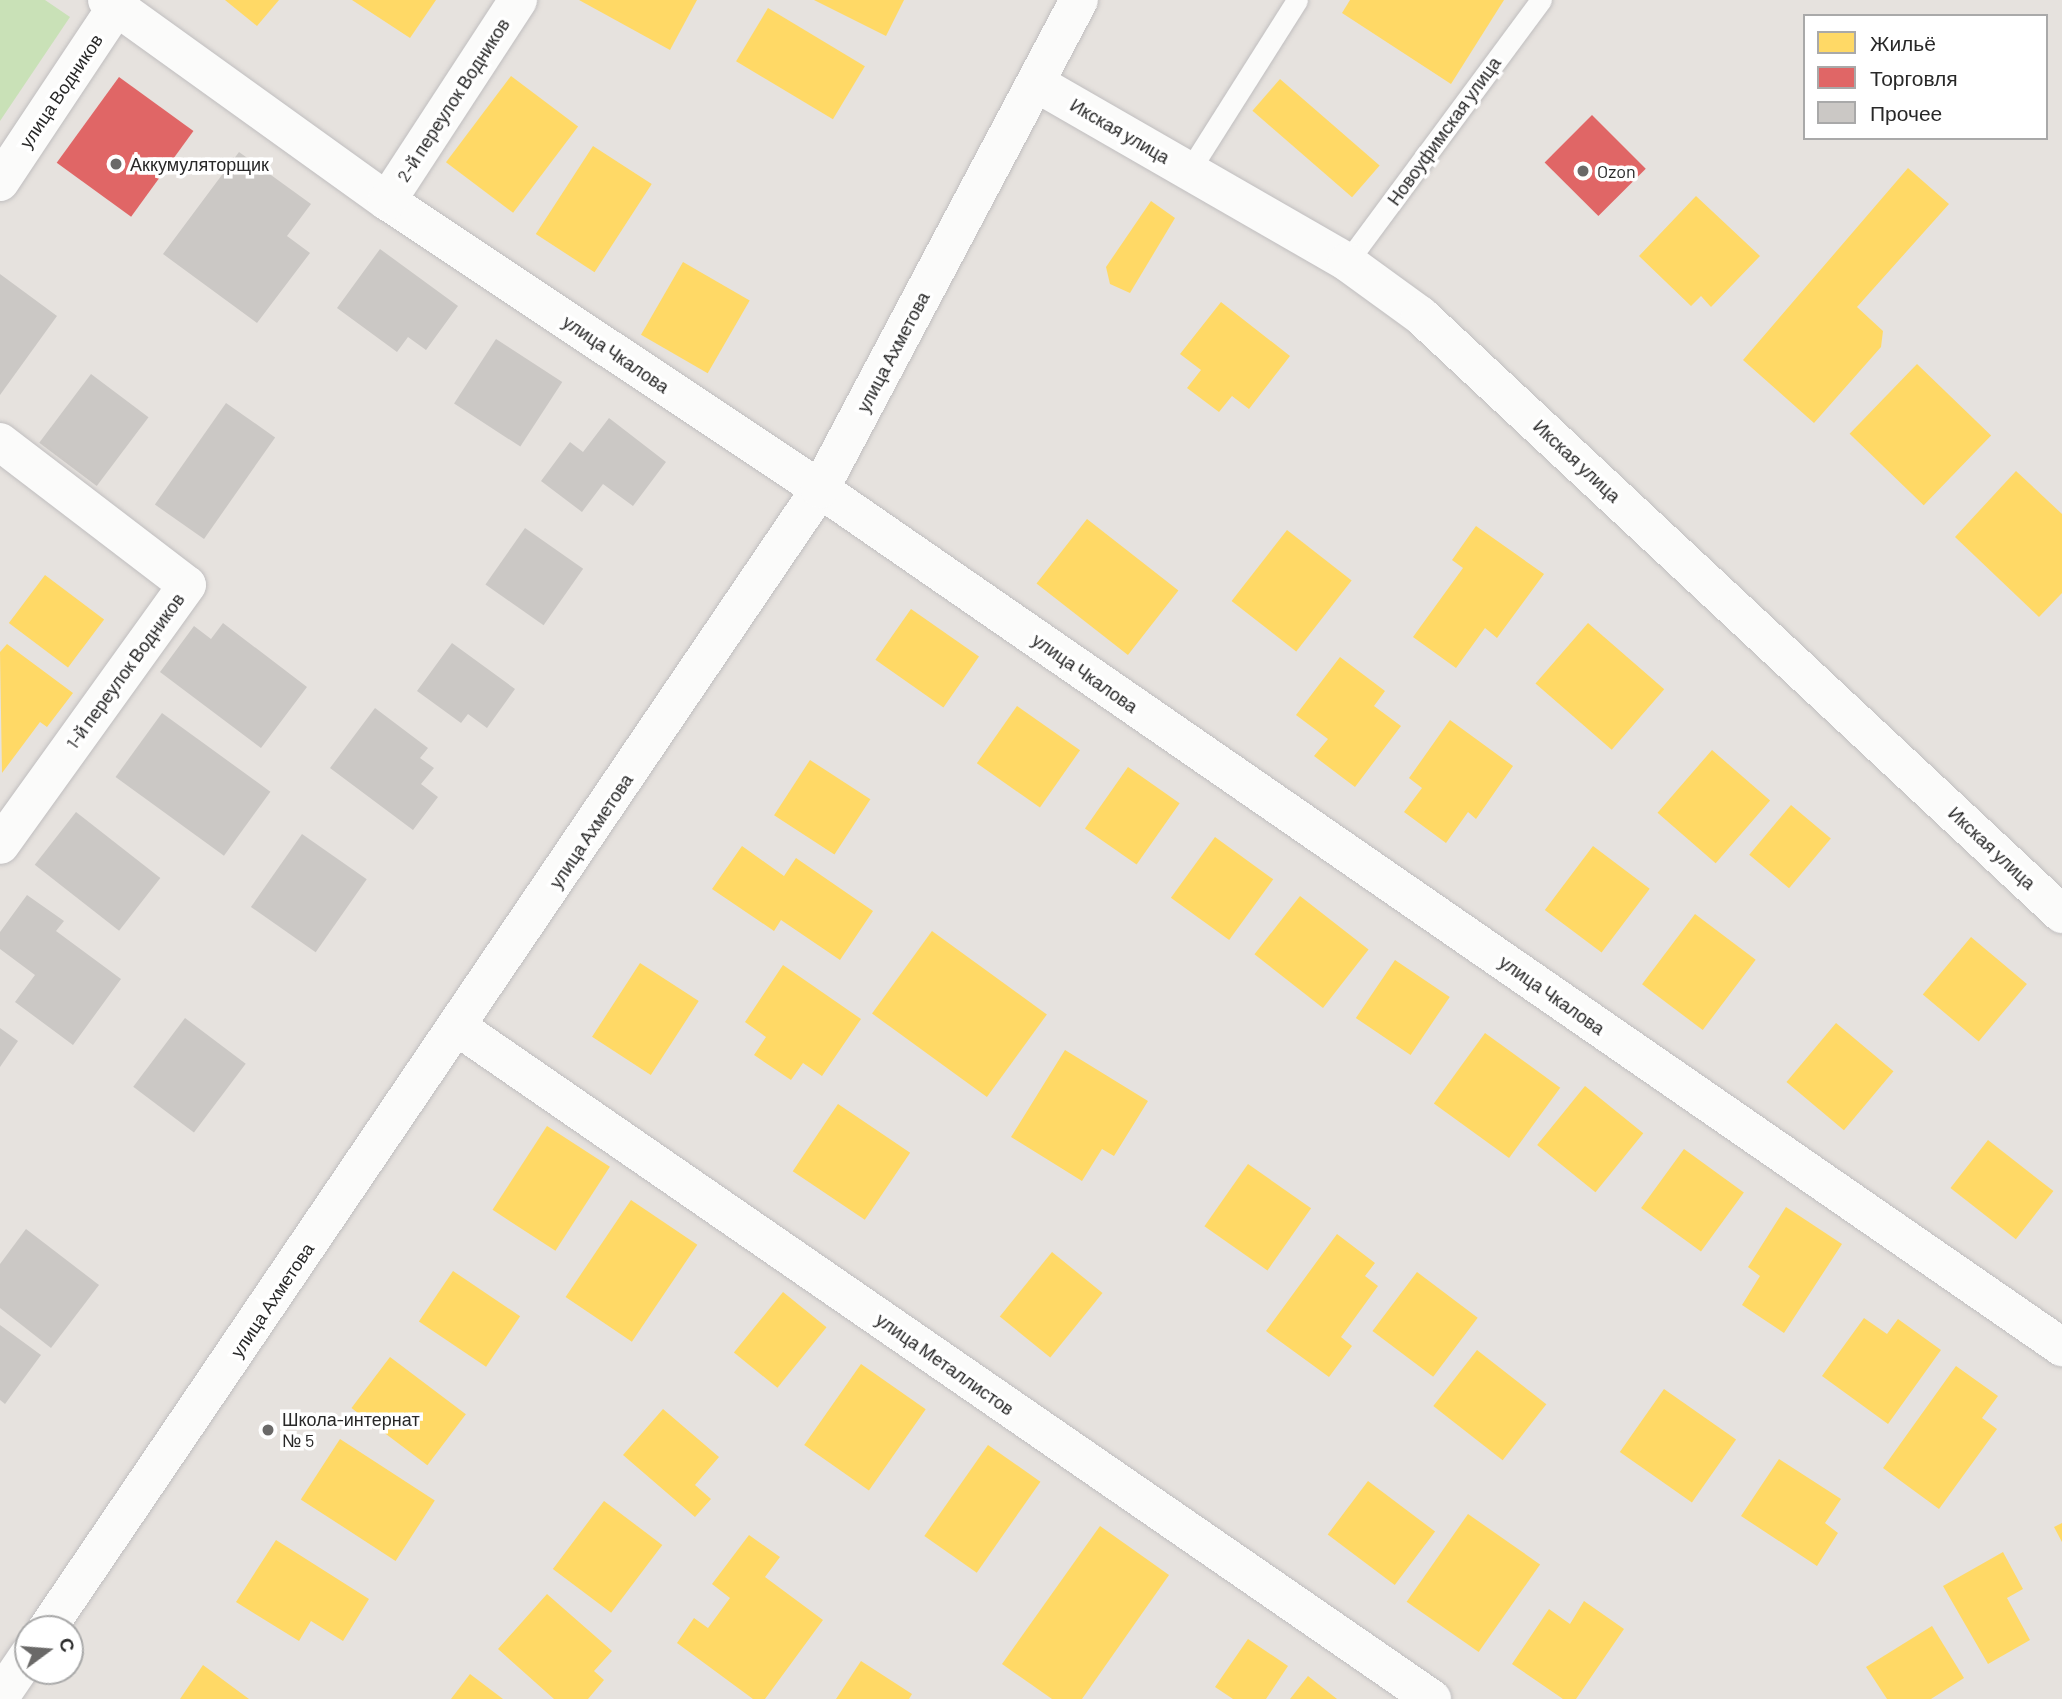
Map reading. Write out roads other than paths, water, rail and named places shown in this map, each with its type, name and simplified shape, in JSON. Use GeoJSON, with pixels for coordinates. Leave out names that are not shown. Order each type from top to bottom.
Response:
{"type":"FeatureCollection","features":[{"type":"Feature","properties":{"kind":"street","name":"2-й переулок Водников"},"geometry":{"type":"LineString","coordinates":[[387,201],[518,0]]}},
{"type":"Feature","properties":{"kind":"street","name":"улица Ахметова"},"geometry":{"type":"LineString","coordinates":[[57,1615],[459,1028],[820,489],[1079,0]]}},
{"type":"Feature","properties":{"kind":"street","name":"улица Чкалова"},"geometry":{"type":"LineString","coordinates":[[115,2],[387,201],[820,489],[2062,1347]]}},
{"type":"Feature","properties":{"kind":"street","name":"улица Водников"},"geometry":{"type":"LineString","coordinates":[[0,182],[115,2]]}},
{"type":"Feature","properties":{"kind":"street","name":"Икская улица"},"geometry":{"type":"LineString","coordinates":[[1036,83],[1347,262],[1420,314],[2062,914]]}},
{"type":"Feature","properties":{"kind":"street","name":"1-й переулок Водников"},"geometry":{"type":"LineString","coordinates":[[0,442],[187,585],[0,845]]}},
{"type":"Feature","properties":{"kind":"street","name":"улица Металлистов"},"geometry":{"type":"LineString","coordinates":[[459,1028],[1432,1699]]}},
{"type":"Feature","properties":{"kind":"street"},"geometry":{"type":"LineString","coordinates":[[0,1697],[14,1676]]}},
{"type":"Feature","properties":{"kind":"lane"},"geometry":{"type":"LineString","coordinates":[[1189,171],[1297,0]]}},
{"type":"Feature","properties":{"kind":"lane","name":"Новоуфимская улица"},"geometry":{"type":"LineString","coordinates":[[1347,262],[1541,0]]}},
{"type":"Feature","properties":{"kind":"place","name":"Аккумуляторщик"},"geometry":{"type":"Point","coordinates":[116,164]}},
{"type":"Feature","properties":{"kind":"place","name":"Ozon"},"geometry":{"type":"Point","coordinates":[1583,171]}},
{"type":"Feature","properties":{"kind":"place","name":"Школа-интернат № 5"},"geometry":{"type":"Point","coordinates":[268,1430]}}]}
